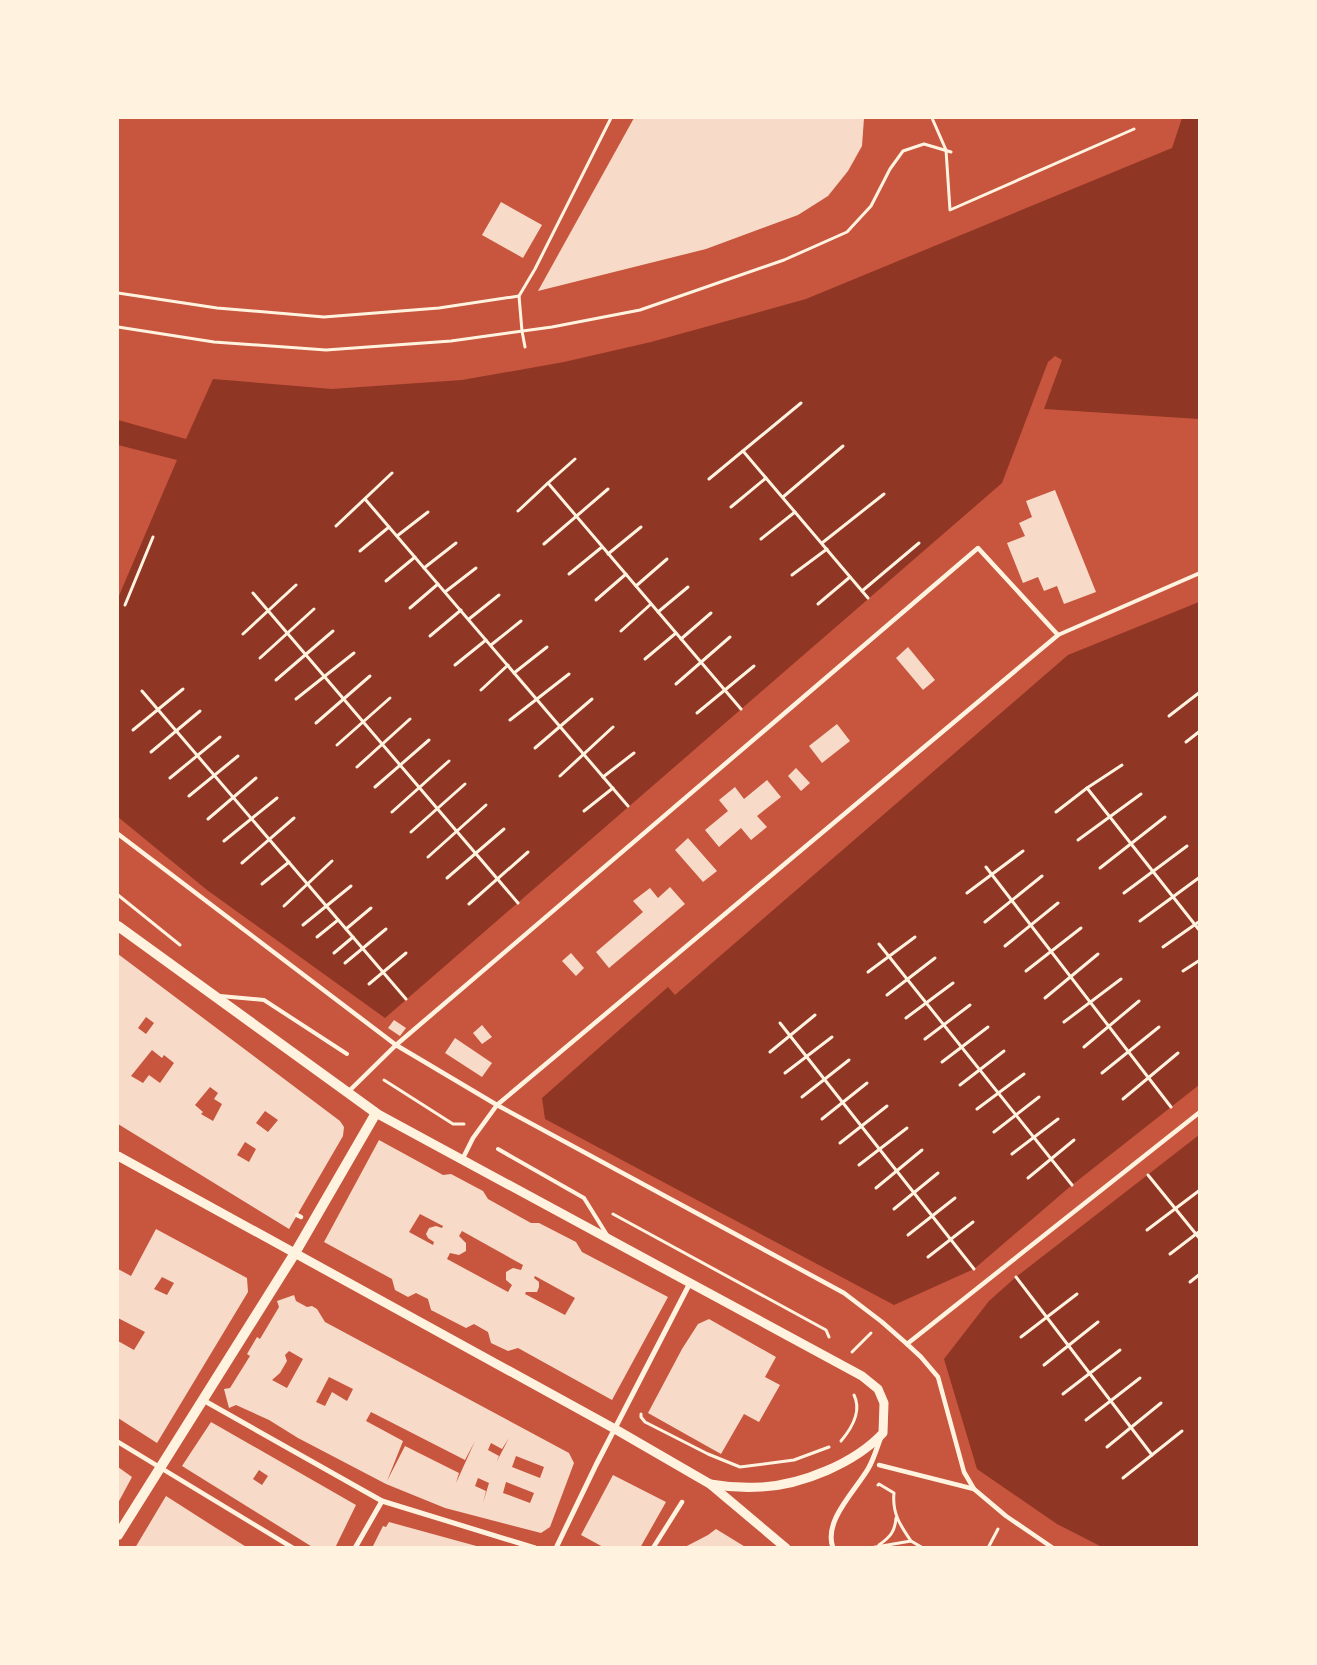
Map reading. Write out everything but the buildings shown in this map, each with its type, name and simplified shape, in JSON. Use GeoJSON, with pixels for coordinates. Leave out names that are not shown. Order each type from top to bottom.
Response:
{"type":"FeatureCollection","features":[{"type":"Feature","properties":{"kind":"main road"},"geometry":{"type":"LineString","coordinates":[[118,926],[376,1113],[295,1253],[118,1535]]}},
{"type":"Feature","properties":{"kind":"street"},"geometry":{"type":"LineString","coordinates":[[347,1093],[396,1045],[978,548],[1058,635],[497,1105],[473,1138],[462,1160]]}},
{"type":"Feature","properties":{"kind":"street"},"geometry":{"type":"LineString","coordinates":[[118,834],[396,1045],[497,1105],[844,1293],[882,1322],[921,1357],[938,1377],[964,1472],[974,1489],[1006,1516],[1053,1548]]}},
{"type":"Feature","properties":{"kind":"street"},"geometry":{"type":"LineString","coordinates":[[907,1344],[1200,1112]]}},
{"type":"Feature","properties":{"kind":"street"},"geometry":{"type":"LineString","coordinates":[[376,1113],[862,1376],[878,1389],[884,1403],[883,1433],[869,1467],[834,1518],[830,1540],[833,1548]]}},
{"type":"Feature","properties":{"kind":"street"},"geometry":{"type":"LineString","coordinates":[[118,1156],[615,1429],[710,1484],[786,1548]]}},
{"type":"Feature","properties":{"kind":"street"},"geometry":{"type":"LineString","coordinates":[[556,1548],[690,1283]]}},
{"type":"Feature","properties":{"kind":"street"},"geometry":{"type":"LineString","coordinates":[[203,1400],[382,1501],[535,1548]]}},
{"type":"Feature","properties":{"kind":"street"},"geometry":{"type":"LineString","coordinates":[[710,1484],[734,1488],[786,1484],[837,1465],[871,1446],[883,1433]]}},
{"type":"Feature","properties":{"kind":"street"},"geometry":{"type":"LineString","coordinates":[[118,1442],[293,1548]]}},
{"type":"Feature","properties":{"kind":"street"},"geometry":{"type":"LineString","coordinates":[[879,1465],[974,1489]]}},
{"type":"Feature","properties":{"kind":"street"},"geometry":{"type":"LineString","coordinates":[[355,1548],[382,1501]]}},
{"type":"Feature","properties":{"kind":"street"},"geometry":{"type":"LineString","coordinates":[[653,1548],[682,1502]]}},
{"type":"Feature","properties":{"kind":"lane"},"geometry":{"type":"LineString","coordinates":[[1058,635],[1200,573]]}},
{"type":"Feature","properties":{"kind":"lane"},"geometry":{"type":"LineString","coordinates":[[215,995],[264,1000],[347,1054]]}},
{"type":"Feature","properties":{"kind":"lane"},"geometry":{"type":"LineString","coordinates":[[498,1149],[584,1198],[609,1239]]}},
{"type":"Feature","properties":{"kind":"path"},"geometry":{"type":"LineString","coordinates":[[525,347],[519,296],[535,269],[611,118]]}},
{"type":"Feature","properties":{"kind":"path"},"geometry":{"type":"LineString","coordinates":[[932,118],[946,150],[950,210],[1134,129]]}},
{"type":"Feature","properties":{"kind":"path"},"geometry":{"type":"LineString","coordinates":[[118,327],[214,342],[326,350],[451,341],[552,327],[640,310],[792,256],[847,232],[871,206],[890,169],[903,151],[924,144],[951,152]]}},
{"type":"Feature","properties":{"kind":"path"},"geometry":{"type":"LineString","coordinates":[[118,292],[216,308],[324,317],[438,308],[519,296]]}},
{"type":"Feature","properties":{"kind":"path"},"geometry":{"type":"LineString","coordinates":[[709,479],[801,402]]}},
{"type":"Feature","properties":{"kind":"path"},"geometry":{"type":"LineString","coordinates":[[783,497],[843,446]]}},
{"type":"Feature","properties":{"kind":"path"},"geometry":{"type":"LineString","coordinates":[[743,451],[868,598]]}},
{"type":"Feature","properties":{"kind":"path"},"geometry":{"type":"LineString","coordinates":[[518,511],[575,459]]}},
{"type":"Feature","properties":{"kind":"path"},"geometry":{"type":"LineString","coordinates":[[336,526],[392,473]]}},
{"type":"Feature","properties":{"kind":"path"},"geometry":{"type":"LineString","coordinates":[[731,507],[766,478]]}},
{"type":"Feature","properties":{"kind":"path"},"geometry":{"type":"LineString","coordinates":[[548,483],[741,709]]}},
{"type":"Feature","properties":{"kind":"path"},"geometry":{"type":"LineString","coordinates":[[544,544],[608,489]]}},
{"type":"Feature","properties":{"kind":"path"},"geometry":{"type":"LineString","coordinates":[[822,544],[884,494]]}},
{"type":"Feature","properties":{"kind":"path"},"geometry":{"type":"LineString","coordinates":[[365,499],[628,806]]}},
{"type":"Feature","properties":{"kind":"path"},"geometry":{"type":"LineString","coordinates":[[397,536],[428,512]]}},
{"type":"Feature","properties":{"kind":"path"},"geometry":{"type":"LineString","coordinates":[[761,539],[795,512]]}},
{"type":"Feature","properties":{"kind":"path"},"geometry":{"type":"LineString","coordinates":[[360,551],[390,527]]}},
{"type":"Feature","properties":{"kind":"path"},"geometry":{"type":"LineString","coordinates":[[608,554],[641,527]]}},
{"type":"Feature","properties":{"kind":"path"},"geometry":{"type":"LineString","coordinates":[[125,605],[153,537]]}},
{"type":"Feature","properties":{"kind":"path"},"geometry":{"type":"LineString","coordinates":[[424,568],[456,543]]}},
{"type":"Feature","properties":{"kind":"path"},"geometry":{"type":"LineString","coordinates":[[862,591],[919,543]]}},
{"type":"Feature","properties":{"kind":"path"},"geometry":{"type":"LineString","coordinates":[[569,574],[602,547]]}},
{"type":"Feature","properties":{"kind":"path"},"geometry":{"type":"LineString","coordinates":[[792,575],[827,549]]}},
{"type":"Feature","properties":{"kind":"path"},"geometry":{"type":"LineString","coordinates":[[386,581],[415,556]]}},
{"type":"Feature","properties":{"kind":"path"},"geometry":{"type":"LineString","coordinates":[[636,586],[667,559]]}},
{"type":"Feature","properties":{"kind":"path"},"geometry":{"type":"LineString","coordinates":[[445,592],[476,568]]}},
{"type":"Feature","properties":{"kind":"path"},"geometry":{"type":"LineString","coordinates":[[596,600],[626,574]]}},
{"type":"Feature","properties":{"kind":"path"},"geometry":{"type":"LineString","coordinates":[[818,604],[850,577]]}},
{"type":"Feature","properties":{"kind":"path"},"geometry":{"type":"LineString","coordinates":[[410,608],[438,584]]}},
{"type":"Feature","properties":{"kind":"path"},"geometry":{"type":"LineString","coordinates":[[243,634],[296,586]]}},
{"type":"Feature","properties":{"kind":"path"},"geometry":{"type":"LineString","coordinates":[[658,612],[688,587]]}},
{"type":"Feature","properties":{"kind":"path"},"geometry":{"type":"LineString","coordinates":[[253,593],[518,903]]}},
{"type":"Feature","properties":{"kind":"path"},"geometry":{"type":"LineString","coordinates":[[468,619],[499,595]]}},
{"type":"Feature","properties":{"kind":"path"},"geometry":{"type":"LineString","coordinates":[[621,630],[651,604]]}},
{"type":"Feature","properties":{"kind":"path"},"geometry":{"type":"LineString","coordinates":[[260,658],[314,609]]}},
{"type":"Feature","properties":{"kind":"path"},"geometry":{"type":"LineString","coordinates":[[430,636],[460,610]]}},
{"type":"Feature","properties":{"kind":"path"},"geometry":{"type":"LineString","coordinates":[[681,639],[711,613]]}},
{"type":"Feature","properties":{"kind":"path"},"geometry":{"type":"LineString","coordinates":[[491,645],[521,621]]}},
{"type":"Feature","properties":{"kind":"path"},"geometry":{"type":"LineString","coordinates":[[276,680],[333,631]]}},
{"type":"Feature","properties":{"kind":"path"},"geometry":{"type":"LineString","coordinates":[[645,659],[676,633]]}},
{"type":"Feature","properties":{"kind":"path"},"geometry":{"type":"LineString","coordinates":[[676,684],[730,637]]}},
{"type":"Feature","properties":{"kind":"path"},"geometry":{"type":"LineString","coordinates":[[455,664],[486,640]]}},
{"type":"Feature","properties":{"kind":"path"},"geometry":{"type":"LineString","coordinates":[[514,673],[547,647]]}},
{"type":"Feature","properties":{"kind":"path"},"geometry":{"type":"LineString","coordinates":[[296,699],[354,652]]}},
{"type":"Feature","properties":{"kind":"path"},"geometry":{"type":"LineString","coordinates":[[481,690],[508,665]]}},
{"type":"Feature","properties":{"kind":"path"},"geometry":{"type":"LineString","coordinates":[[697,714],[754,666]]}},
{"type":"Feature","properties":{"kind":"path"},"geometry":{"type":"LineString","coordinates":[[510,720],[569,674]]}},
{"type":"Feature","properties":{"kind":"path"},"geometry":{"type":"LineString","coordinates":[[316,723],[370,676]]}},
{"type":"Feature","properties":{"kind":"path"},"geometry":{"type":"LineString","coordinates":[[133,730],[183,689]]}},
{"type":"Feature","properties":{"kind":"path"},"geometry":{"type":"LineString","coordinates":[[142,691],[406,999]]}},
{"type":"Feature","properties":{"kind":"path"},"geometry":{"type":"LineString","coordinates":[[1169,716],[1199,694]]}},
{"type":"Feature","properties":{"kind":"path"},"geometry":{"type":"LineString","coordinates":[[337,745],[390,698]]}},
{"type":"Feature","properties":{"kind":"path"},"geometry":{"type":"LineString","coordinates":[[535,748],[592,699]]}},
{"type":"Feature","properties":{"kind":"path"},"geometry":{"type":"LineString","coordinates":[[151,752],[200,711]]}},
{"type":"Feature","properties":{"kind":"path"},"geometry":{"type":"LineString","coordinates":[[357,767],[410,719]]}},
{"type":"Feature","properties":{"kind":"path"},"geometry":{"type":"LineString","coordinates":[[560,776],[613,727]]}},
{"type":"Feature","properties":{"kind":"path"},"geometry":{"type":"LineString","coordinates":[[1186,742],[1200,732]]}},
{"type":"Feature","properties":{"kind":"path"},"geometry":{"type":"LineString","coordinates":[[170,778],[220,737]]}},
{"type":"Feature","properties":{"kind":"path"},"geometry":{"type":"LineString","coordinates":[[375,787],[429,740]]}},
{"type":"Feature","properties":{"kind":"path"},"geometry":{"type":"LineString","coordinates":[[603,777],[634,753]]}},
{"type":"Feature","properties":{"kind":"path"},"geometry":{"type":"LineString","coordinates":[[189,796],[238,756]]}},
{"type":"Feature","properties":{"kind":"path"},"geometry":{"type":"LineString","coordinates":[[392,812],[449,761]]}},
{"type":"Feature","properties":{"kind":"path"},"geometry":{"type":"LineString","coordinates":[[1056,812],[1087,788],[1122,765]]}},
{"type":"Feature","properties":{"kind":"path"},"geometry":{"type":"LineString","coordinates":[[208,819],[256,778]]}},
{"type":"Feature","properties":{"kind":"path"},"geometry":{"type":"LineString","coordinates":[[411,832],[466,784]]}},
{"type":"Feature","properties":{"kind":"path"},"geometry":{"type":"LineString","coordinates":[[584,811],[613,788]]}},
{"type":"Feature","properties":{"kind":"path"},"geometry":{"type":"LineString","coordinates":[[1087,788],[1200,931]]}},
{"type":"Feature","properties":{"kind":"path"},"geometry":{"type":"LineString","coordinates":[[1078,840],[1141,794]]}},
{"type":"Feature","properties":{"kind":"path"},"geometry":{"type":"LineString","coordinates":[[224,841],[277,798]]}},
{"type":"Feature","properties":{"kind":"path"},"geometry":{"type":"LineString","coordinates":[[428,857],[486,805]]}},
{"type":"Feature","properties":{"kind":"path"},"geometry":{"type":"LineString","coordinates":[[1100,868],[1165,817]]}},
{"type":"Feature","properties":{"kind":"path"},"geometry":{"type":"LineString","coordinates":[[242,863],[294,818]]}},
{"type":"Feature","properties":{"kind":"path"},"geometry":{"type":"LineString","coordinates":[[447,878],[504,829]]}},
{"type":"Feature","properties":{"kind":"path"},"geometry":{"type":"LineString","coordinates":[[1124,893],[1186,846]]}},
{"type":"Feature","properties":{"kind":"path"},"geometry":{"type":"LineString","coordinates":[[967,893],[1024,851]]}},
{"type":"Feature","properties":{"kind":"path"},"geometry":{"type":"LineString","coordinates":[[469,904],[528,852]]}},
{"type":"Feature","properties":{"kind":"path"},"geometry":{"type":"LineString","coordinates":[[284,906],[332,861]]}},
{"type":"Feature","properties":{"kind":"path"},"geometry":{"type":"LineString","coordinates":[[262,884],[289,862]]}},
{"type":"Feature","properties":{"kind":"path"},"geometry":{"type":"LineString","coordinates":[[986,867],[1171,1107]]}},
{"type":"Feature","properties":{"kind":"path"},"geometry":{"type":"LineString","coordinates":[[985,922],[1042,876]]}},
{"type":"Feature","properties":{"kind":"path"},"geometry":{"type":"LineString","coordinates":[[1140,921],[1200,877]]}},
{"type":"Feature","properties":{"kind":"path"},"geometry":{"type":"LineString","coordinates":[[303,926],[351,886]]}},
{"type":"Feature","properties":{"kind":"path"},"geometry":{"type":"LineString","coordinates":[[1005,946],[1058,903]]}},
{"type":"Feature","properties":{"kind":"path"},"geometry":{"type":"LineString","coordinates":[[346,929],[372,908]]}},
{"type":"Feature","properties":{"kind":"path"},"geometry":{"type":"LineString","coordinates":[[317,937],[338,920]]}},
{"type":"Feature","properties":{"kind":"path"},"geometry":{"type":"LineString","coordinates":[[1163,947],[1200,921]]}},
{"type":"Feature","properties":{"kind":"path"},"geometry":{"type":"LineString","coordinates":[[344,963],[386,928]]}},
{"type":"Feature","properties":{"kind":"path"},"geometry":{"type":"LineString","coordinates":[[1026,971],[1081,928]]}},
{"type":"Feature","properties":{"kind":"path"},"geometry":{"type":"LineString","coordinates":[[334,952],[353,937]]}},
{"type":"Feature","properties":{"kind":"path"},"geometry":{"type":"LineString","coordinates":[[868,972],[914,937]]}},
{"type":"Feature","properties":{"kind":"path"},"geometry":{"type":"LineString","coordinates":[[879,944],[1072,1186]]}},
{"type":"Feature","properties":{"kind":"path"},"geometry":{"type":"LineString","coordinates":[[369,984],[406,953]]}},
{"type":"Feature","properties":{"kind":"path"},"geometry":{"type":"LineString","coordinates":[[1045,998],[1098,954]]}},
{"type":"Feature","properties":{"kind":"path"},"geometry":{"type":"LineString","coordinates":[[887,995],[934,958]]}},
{"type":"Feature","properties":{"kind":"path"},"geometry":{"type":"LineString","coordinates":[[1183,971],[1200,960]]}},
{"type":"Feature","properties":{"kind":"path"},"geometry":{"type":"LineString","coordinates":[[1064,1022],[1121,979]]}},
{"type":"Feature","properties":{"kind":"path"},"geometry":{"type":"LineString","coordinates":[[906,1018],[953,983]]}},
{"type":"Feature","properties":{"kind":"path"},"geometry":{"type":"LineString","coordinates":[[1084,1047],[1140,1002]]}},
{"type":"Feature","properties":{"kind":"path"},"geometry":{"type":"LineString","coordinates":[[925,1039],[970,1005]]}},
{"type":"Feature","properties":{"kind":"path"},"geometry":{"type":"LineString","coordinates":[[770,1052],[815,1015]]}},
{"type":"Feature","properties":{"kind":"path"},"geometry":{"type":"LineString","coordinates":[[780,1023],[974,1269]]}},
{"type":"Feature","properties":{"kind":"path"},"geometry":{"type":"LineString","coordinates":[[942,1062],[988,1027]]}},
{"type":"Feature","properties":{"kind":"path"},"geometry":{"type":"LineString","coordinates":[[1102,1073],[1159,1027]]}},
{"type":"Feature","properties":{"kind":"path"},"geometry":{"type":"LineString","coordinates":[[785,1073],[832,1037]]}},
{"type":"Feature","properties":{"kind":"path"},"geometry":{"type":"LineString","coordinates":[[960,1085],[1004,1051]]}},
{"type":"Feature","properties":{"kind":"path"},"geometry":{"type":"LineString","coordinates":[[1123,1099],[1178,1053]]}},
{"type":"Feature","properties":{"kind":"path"},"geometry":{"type":"LineString","coordinates":[[802,1097],[849,1060]]}},
{"type":"Feature","properties":{"kind":"path"},"geometry":{"type":"LineString","coordinates":[[977,1109],[1024,1074]]}},
{"type":"Feature","properties":{"kind":"path"},"geometry":{"type":"LineString","coordinates":[[822,1119],[867,1083]]}},
{"type":"Feature","properties":{"kind":"path"},"geometry":{"type":"LineString","coordinates":[[994,1132],[1039,1097]]}},
{"type":"Feature","properties":{"kind":"path"},"geometry":{"type":"LineString","coordinates":[[840,1143],[887,1106]]}},
{"type":"Feature","properties":{"kind":"path"},"geometry":{"type":"LineString","coordinates":[[1012,1154],[1058,1119]]}},
{"type":"Feature","properties":{"kind":"path"},"geometry":{"type":"LineString","coordinates":[[859,1165],[907,1128]]}},
{"type":"Feature","properties":{"kind":"path"},"geometry":{"type":"LineString","coordinates":[[1028,1178],[1074,1140]]}},
{"type":"Feature","properties":{"kind":"path"},"geometry":{"type":"LineString","coordinates":[[876,1188],[922,1150]]}},
{"type":"Feature","properties":{"kind":"path"},"geometry":{"type":"LineString","coordinates":[[894,1209],[938,1173]]}},
{"type":"Feature","properties":{"kind":"path"},"geometry":{"type":"LineString","coordinates":[[1148,1175],[1200,1239]]}},
{"type":"Feature","properties":{"kind":"path"},"geometry":{"type":"LineString","coordinates":[[1147,1230],[1200,1190]]}},
{"type":"Feature","properties":{"kind":"path"},"geometry":{"type":"LineString","coordinates":[[908,1235],[954,1198]]}},
{"type":"Feature","properties":{"kind":"path"},"geometry":{"type":"LineString","coordinates":[[928,1257],[973,1222]]}},
{"type":"Feature","properties":{"kind":"path"},"geometry":{"type":"LineString","coordinates":[[1170,1254],[1200,1231]]}},
{"type":"Feature","properties":{"kind":"path"},"geometry":{"type":"LineString","coordinates":[[1190,1282],[1200,1274]]}},
{"type":"Feature","properties":{"kind":"path"},"geometry":{"type":"LineString","coordinates":[[1016,1277],[1152,1455]]}},
{"type":"Feature","properties":{"kind":"path"},"geometry":{"type":"LineString","coordinates":[[1021,1337],[1077,1294]]}},
{"type":"Feature","properties":{"kind":"path"},"geometry":{"type":"LineString","coordinates":[[840,1364],[882,1322]]}},
{"type":"Feature","properties":{"kind":"path"},"geometry":{"type":"LineString","coordinates":[[1044,1365],[1098,1322]]}},
{"type":"Feature","properties":{"kind":"path"},"geometry":{"type":"LineString","coordinates":[[1064,1394],[1120,1350]]}},
{"type":"Feature","properties":{"kind":"path"},"geometry":{"type":"LineString","coordinates":[[1086,1420],[1140,1378]]}},
{"type":"Feature","properties":{"kind":"path"},"geometry":{"type":"LineString","coordinates":[[836,1443],[842,1440],[855,1418],[858,1404],[851,1391]]}},
{"type":"Feature","properties":{"kind":"path"},"geometry":{"type":"LineString","coordinates":[[1107,1446],[1161,1403]]}},
{"type":"Feature","properties":{"kind":"path"},"geometry":{"type":"LineString","coordinates":[[642,1412],[641,1416],[645,1422],[708,1454],[740,1467],[794,1460],[831,1446]]}},
{"type":"Feature","properties":{"kind":"path"},"geometry":{"type":"LineString","coordinates":[[1123,1478],[1182,1431]]}},
{"type":"Feature","properties":{"kind":"path"},"geometry":{"type":"LineString","coordinates":[[874,1490],[879,1484],[894,1493],[893,1506],[902,1529],[912,1541],[923,1548]]}},
{"type":"Feature","properties":{"kind":"path"},"geometry":{"type":"LineString","coordinates":[[878,1547],[896,1528],[896,1516]]}},
{"type":"Feature","properties":{"kind":"path"},"geometry":{"type":"LineString","coordinates":[[870,1548],[912,1541]]}},
{"type":"Feature","properties":{"kind":"shaded area"},"geometry":{"type":"Polygon","coordinates":[[[1182,118],[1199,118],[1199,419],[1044,409],[1062,360],[1055,356],[1048,362],[1002,483],[385,1018],[207,890],[118,817],[118,598],[177,460],[118,445],[118,420],[186,439],[213,379],[332,389],[462,380],[564,362],[651,342],[806,299],[1172,148],[1182,118]]]}},
{"type":"Feature","properties":{"kind":"shaded area"},"geometry":{"type":"Polygon","coordinates":[[[1199,602],[1199,1085],[1072,1185],[974,1269],[894,1305],[545,1119],[542,1098],[668,987],[675,995],[1068,655],[1199,602]]]}},
{"type":"Feature","properties":{"kind":"shaded area"},"geometry":{"type":"Polygon","coordinates":[[[1199,1135],[1199,1547],[1102,1547],[1057,1524],[977,1469],[944,1359],[989,1301],[1016,1277],[1199,1135]]]}}]}
